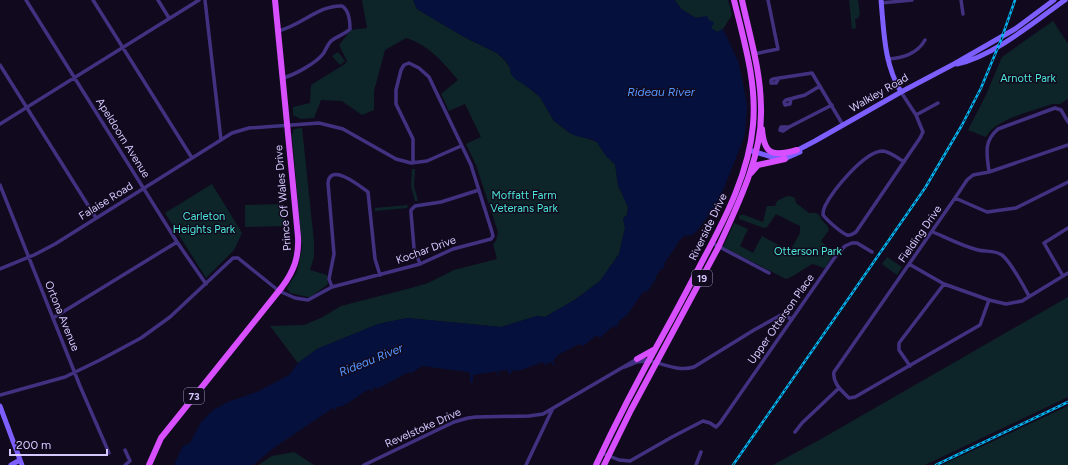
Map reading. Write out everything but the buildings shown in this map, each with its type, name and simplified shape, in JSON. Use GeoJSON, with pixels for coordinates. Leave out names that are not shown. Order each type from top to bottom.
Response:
{"type":"FeatureCollection","features":[{"type":"Feature","properties":{"kind":"main road","name":"Prince Of Wales Drive"},"geometry":{"type":"LineString","coordinates":[[150,465],[161,438],[279,291],[297,262],[299,246],[275,0]]}},
{"type":"Feature","properties":{"kind":"main road","name":"Riverside Drive"},"geometry":{"type":"LineString","coordinates":[[596,465],[644,370],[712,243],[733,198],[748,152],[753,124],[753,96],[749,67],[734,0]]}},
{"type":"Feature","properties":{"kind":"main road","name":"Riverside Drive"},"geometry":{"type":"LineString","coordinates":[[604,465],[719,246],[748,177],[755,154],[762,116],[760,87],[742,0]]}},
{"type":"Feature","properties":{"kind":"main road","name":"Walkley Road"},"geometry":{"type":"LineString","coordinates":[[755,154],[778,157],[787,155],[815,141],[1015,29],[1054,0]]}},
{"type":"Feature","properties":{"kind":"main road","name":"Walkley Road"},"geometry":{"type":"LineString","coordinates":[[954,64],[969,60],[1006,42],[1065,0]]}},
{"type":"Feature","properties":{"kind":"main road"},"geometry":{"type":"LineString","coordinates":[[881,1],[887,59],[892,75],[901,92]]}},
{"type":"Feature","properties":{"kind":"main road"},"geometry":{"type":"LineString","coordinates":[[762,116],[763,140],[769,150],[779,153],[797,150]]}},
{"type":"Feature","properties":{"kind":"main road","name":"Walkley Road"},"geometry":{"type":"LineString","coordinates":[[748,152],[771,159],[785,159],[807,148],[815,141]]}},
{"type":"Feature","properties":{"kind":"main road"},"geometry":{"type":"LineString","coordinates":[[748,177],[758,165],[785,159]]}},
{"type":"Feature","properties":{"kind":"main road"},"geometry":{"type":"LineString","coordinates":[[644,370],[638,360],[655,349]]}},
{"type":"Feature","properties":{"kind":"main road"},"geometry":{"type":"LineString","coordinates":[[0,406],[21,463],[11,465]]}},
{"type":"Feature","properties":{"kind":"street","name":"Apeldoorn Avenue"},"geometry":{"type":"LineString","coordinates":[[26,0],[177,242],[206,284]]}},
{"type":"Feature","properties":{"kind":"street"},"geometry":{"type":"LineString","coordinates":[[93,0],[192,158]]}},
{"type":"Feature","properties":{"kind":"street"},"geometry":{"type":"LineString","coordinates":[[158,0],[169,18]]}},
{"type":"Feature","properties":{"kind":"street"},"geometry":{"type":"LineString","coordinates":[[0,124],[199,0]]}},
{"type":"Feature","properties":{"kind":"street"},"geometry":{"type":"LineString","coordinates":[[205,0],[221,140]]}},
{"type":"Feature","properties":{"kind":"street"},"geometry":{"type":"LineString","coordinates":[[754,54],[778,49],[768,0]]}},
{"type":"Feature","properties":{"kind":"street"},"geometry":{"type":"LineString","coordinates":[[881,1],[912,0]]}},
{"type":"Feature","properties":{"kind":"street"},"geometry":{"type":"LineString","coordinates":[[961,0],[963,14]]}},
{"type":"Feature","properties":{"kind":"street"},"geometry":{"type":"LineString","coordinates":[[278,31],[289,27],[315,12],[337,6],[342,6],[347,10],[350,24],[350,30],[346,34],[333,40],[320,57],[292,75],[282,78]]}},
{"type":"Feature","properties":{"kind":"street"},"geometry":{"type":"LineString","coordinates":[[887,59],[899,58],[913,53],[921,48],[925,40]]}},
{"type":"Feature","properties":{"kind":"street"},"geometry":{"type":"LineString","coordinates":[[0,64],[96,218]]}},
{"type":"Feature","properties":{"kind":"street","name":"Kochar Drive"},"geometry":{"type":"LineString","coordinates":[[206,284],[232,259],[235,258],[279,291],[290,297],[308,300],[332,287],[420,264],[452,249],[491,239],[493,236],[492,232],[471,165],[429,77],[412,64],[406,64],[401,70],[396,90],[396,103],[413,139],[413,162]]}},
{"type":"Feature","properties":{"kind":"street"},"geometry":{"type":"LineString","coordinates":[[779,78],[812,74],[843,125]]}},
{"type":"Feature","properties":{"kind":"street"},"geometry":{"type":"LineString","coordinates":[[791,99],[805,95],[820,86]]}},
{"type":"Feature","properties":{"kind":"street"},"geometry":{"type":"LineString","coordinates":[[901,92],[916,115],[923,132],[912,151],[856,232],[851,235],[846,234],[823,214],[824,207],[857,164],[876,153],[883,151],[904,162]]}},
{"type":"Feature","properties":{"kind":"street"},"geometry":{"type":"LineString","coordinates":[[916,115],[938,103]]}},
{"type":"Feature","properties":{"kind":"street"},"geometry":{"type":"LineString","coordinates":[[789,127],[832,105]]}},
{"type":"Feature","properties":{"kind":"street"},"geometry":{"type":"LineString","coordinates":[[989,172],[987,148],[988,140],[998,129],[1055,108],[1061,110],[1068,122]]}},
{"type":"Feature","properties":{"kind":"street"},"geometry":{"type":"LineString","coordinates":[[286,125],[319,123],[344,129],[396,159],[413,162],[426,161],[461,146]]}},
{"type":"Feature","properties":{"kind":"street","name":"Falaise Road"},"geometry":{"type":"LineString","coordinates":[[0,269],[28,258],[55,244],[232,133],[249,128],[286,125]]}},
{"type":"Feature","properties":{"kind":"street","name":"Fielding Drive"},"geometry":{"type":"LineString","coordinates":[[839,388],[834,380],[834,372],[933,232],[956,198],[962,186],[970,177],[1068,145]]}},
{"type":"Feature","properties":{"kind":"street"},"geometry":{"type":"LineString","coordinates":[[332,287],[329,279],[334,254],[328,183],[330,177],[333,175],[342,175],[368,192],[375,259],[380,275]]}},
{"type":"Feature","properties":{"kind":"street"},"geometry":{"type":"LineString","coordinates":[[956,198],[987,212],[1016,208],[1068,182]]}},
{"type":"Feature","properties":{"kind":"street","name":"Ortona Avenue"},"geometry":{"type":"LineString","coordinates":[[0,185],[74,372],[109,453]]}},
{"type":"Feature","properties":{"kind":"street"},"geometry":{"type":"LineString","coordinates":[[420,264],[414,248],[411,213],[413,208],[416,206],[441,202],[479,190]]}},
{"type":"Feature","properties":{"kind":"street"},"geometry":{"type":"LineString","coordinates":[[1063,276],[1044,243],[1068,228]]}},
{"type":"Feature","properties":{"kind":"street"},"geometry":{"type":"LineString","coordinates":[[933,232],[979,251],[996,252],[1002,255],[1029,296]]}},
{"type":"Feature","properties":{"kind":"street"},"geometry":{"type":"LineString","coordinates":[[53,318],[177,242]]}},
{"type":"Feature","properties":{"kind":"street"},"geometry":{"type":"LineString","coordinates":[[712,243],[769,273]]}},
{"type":"Feature","properties":{"kind":"street","name":"Upper Otterson Place"},"geometry":{"type":"LineString","coordinates":[[608,455],[623,461],[630,461],[703,421],[716,427],[745,389],[753,374],[785,331],[835,257],[845,246],[852,244],[857,244],[872,252]]}},
{"type":"Feature","properties":{"kind":"street"},"geometry":{"type":"LineString","coordinates":[[909,264],[944,284],[989,300],[1006,304],[1022,301],[1068,273]]}},
{"type":"Feature","properties":{"kind":"street"},"geometry":{"type":"LineString","coordinates":[[0,395],[65,377],[141,338],[170,317],[206,284]]}},
{"type":"Feature","properties":{"kind":"street"},"geometry":{"type":"LineString","coordinates":[[910,366],[900,350],[899,343],[944,284]]}},
{"type":"Feature","properties":{"kind":"street"},"geometry":{"type":"LineString","coordinates":[[795,432],[802,423],[839,388],[850,398],[852,398],[980,326],[989,300]]}},
{"type":"Feature","properties":{"kind":"street","name":"Revelstoke Drive"},"geometry":{"type":"LineString","coordinates":[[364,465],[454,422],[468,418],[543,414],[638,360],[657,362],[682,369],[689,368],[781,315],[792,319]]}},
{"type":"Feature","properties":{"kind":"street"},"geometry":{"type":"LineString","coordinates":[[526,465],[552,410]]}},
{"type":"Feature","properties":{"kind":"street"},"geometry":{"type":"LineString","coordinates":[[124,465],[130,461],[125,450]]}},
{"type":"Feature","properties":{"kind":"street"},"geometry":{"type":"LineString","coordinates":[[696,465],[701,452]]}},
{"type":"Feature","properties":{"kind":"street"},"geometry":{"type":"LineString","coordinates":[[602,453],[608,455]]}},
{"type":"Feature","properties":{"kind":"green space","name":"Moffatt Farm Veterans Park"},"geometry":{"type":"Polygon","coordinates":[[[362,0],[413,0],[417,9],[464,37],[497,53],[510,68],[511,74],[540,97],[554,121],[570,133],[597,142],[606,156],[615,164],[618,185],[628,207],[627,215],[623,218],[625,228],[619,254],[600,281],[576,299],[545,317],[537,316],[501,327],[407,318],[378,324],[317,349],[298,363],[270,326],[304,325],[321,318],[341,306],[428,283],[454,270],[497,259],[493,244],[496,241],[498,232],[476,165],[466,144],[481,137],[465,104],[449,111],[441,94],[458,80],[441,60],[422,45],[406,38],[385,50],[374,91],[374,110],[362,115],[342,101],[321,100],[314,118],[301,119],[293,115],[293,107],[310,103],[311,85],[345,64],[347,61],[339,45],[351,30],[367,28],[362,0]]]}},
{"type":"Feature","properties":{"kind":"green space"},"geometry":{"type":"Polygon","coordinates":[[[675,0],[728,0],[732,15],[723,29],[717,32],[711,28],[709,20],[700,17],[696,18],[681,9],[675,0]]]}},
{"type":"Feature","properties":{"kind":"green space"},"geometry":{"type":"Polygon","coordinates":[[[849,0],[858,0],[860,15],[858,16],[859,18],[855,19],[856,28],[852,29],[849,0]]]}},
{"type":"Feature","properties":{"kind":"green space","name":"Arnott Park"},"geometry":{"type":"Polygon","coordinates":[[[1053,21],[1068,44],[1068,99],[1060,104],[1052,104],[1006,120],[997,125],[986,137],[968,130],[986,95],[1002,57],[1053,21]]]}},
{"type":"Feature","properties":{"kind":"green space"},"geometry":{"type":"Polygon","coordinates":[[[338,52],[345,61],[340,65],[332,56],[338,52]]]}},
{"type":"Feature","properties":{"kind":"green space"},"geometry":{"type":"Polygon","coordinates":[[[302,128],[314,242],[314,257],[310,270],[327,275],[328,284],[312,296],[308,297],[290,293],[287,288],[297,272],[302,249],[292,135],[294,129],[302,128]]]}},
{"type":"Feature","properties":{"kind":"green space"},"geometry":{"type":"Polygon","coordinates":[[[412,169],[415,169],[414,186],[418,201],[415,201],[411,186],[412,169]]]}},
{"type":"Feature","properties":{"kind":"green space","name":"Carleton Heights Park"},"geometry":{"type":"Polygon","coordinates":[[[212,184],[242,233],[234,250],[206,278],[165,213],[212,184]]]}},
{"type":"Feature","properties":{"kind":"green space","name":"Otterson Park"},"geometry":{"type":"Polygon","coordinates":[[[790,196],[795,198],[796,203],[809,213],[816,213],[820,216],[828,227],[829,230],[821,241],[834,253],[826,267],[823,268],[812,264],[786,279],[723,247],[734,223],[748,229],[740,246],[753,253],[762,236],[790,251],[800,233],[800,226],[776,214],[767,227],[764,228],[739,219],[739,217],[740,215],[744,215],[763,222],[767,206],[775,206],[777,201],[790,196]]]}},
{"type":"Feature","properties":{"kind":"green space"},"geometry":{"type":"Polygon","coordinates":[[[284,204],[285,226],[245,227],[245,205],[284,204]]]}},
{"type":"Feature","properties":{"kind":"green space"},"geometry":{"type":"Polygon","coordinates":[[[408,205],[407,208],[375,211],[375,208],[408,205]]]}},
{"type":"Feature","properties":{"kind":"green space"},"geometry":{"type":"Polygon","coordinates":[[[887,257],[902,267],[897,275],[882,264],[887,257]]]}},
{"type":"Feature","properties":{"kind":"green space"},"geometry":{"type":"Polygon","coordinates":[[[1068,297],[1068,397],[925,465],[773,465],[821,439],[1068,297]]]}},
{"type":"Feature","properties":{"kind":"green space"},"geometry":{"type":"Polygon","coordinates":[[[1068,406],[1068,465],[942,465],[1068,406]]]}},
{"type":"Feature","properties":{"kind":"green space"},"geometry":{"type":"Polygon","coordinates":[[[294,452],[314,465],[258,465],[272,456],[294,452]]]}},
{"type":"Feature","properties":{"kind":"water","name":"Rideau River"},"geometry":{"type":"Polygon","coordinates":[[[413,0],[675,0],[681,9],[696,18],[707,16],[709,20],[714,23],[711,28],[717,32],[723,29],[738,61],[747,105],[745,135],[718,203],[697,231],[692,235],[684,236],[680,240],[647,292],[643,292],[627,315],[618,322],[618,325],[615,325],[619,329],[613,326],[600,338],[597,335],[583,346],[579,344],[558,355],[553,361],[555,365],[551,362],[544,365],[543,362],[521,370],[513,371],[512,369],[511,374],[509,374],[507,370],[498,371],[499,375],[497,375],[497,371],[473,375],[473,382],[470,383],[470,374],[468,372],[422,366],[412,373],[409,372],[379,388],[373,388],[372,392],[371,389],[366,391],[348,403],[335,407],[336,411],[333,408],[275,447],[253,465],[174,465],[183,446],[190,443],[201,422],[213,410],[228,402],[257,392],[289,375],[298,363],[317,349],[378,324],[407,318],[501,327],[537,316],[545,317],[576,299],[600,281],[619,254],[625,228],[623,218],[627,215],[628,207],[618,185],[615,164],[606,156],[597,142],[591,139],[576,136],[554,121],[540,97],[514,78],[506,61],[497,53],[464,37],[417,9],[413,0]]]}},
{"type":"Feature","properties":{"kind":"railway"},"geometry":{"type":"LineString","coordinates":[[733,465],[925,188],[962,125],[981,88],[1001,40],[1015,0]]}},
{"type":"Feature","properties":{"kind":"railway"},"geometry":{"type":"LineString","coordinates":[[936,465],[1068,402]]}}]}
